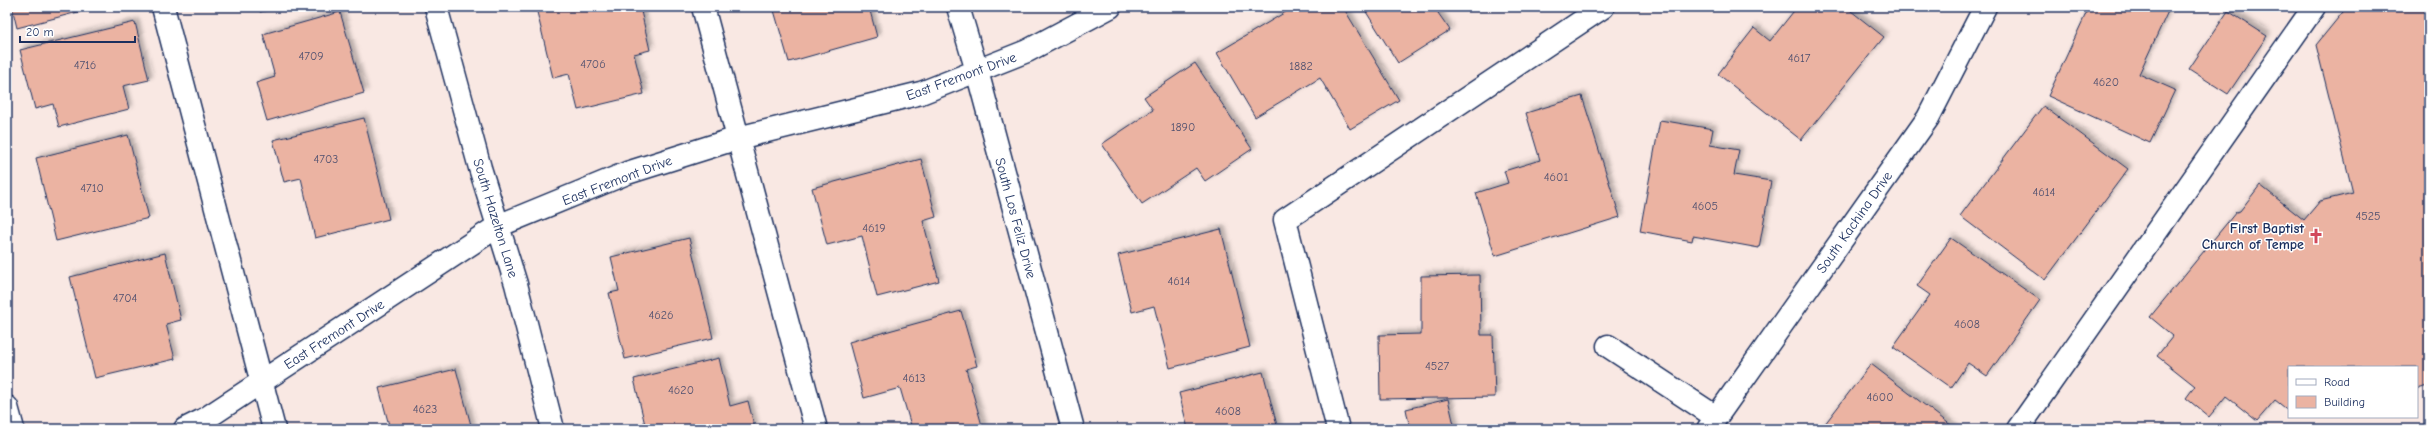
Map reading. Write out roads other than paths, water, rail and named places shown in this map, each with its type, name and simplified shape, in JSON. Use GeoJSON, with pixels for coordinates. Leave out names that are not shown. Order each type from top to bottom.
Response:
{"type":"FeatureCollection","features":[{"type":"Feature","properties":{"kind":"street"},"geometry":{"type":"LineString","coordinates":[[163,7],[274,429]]}},
{"type":"Feature","properties":{"kind":"street","name":"South Hazelton Lane"},"geometry":{"type":"LineString","coordinates":[[436,7],[498,226],[516,284],[554,429]]}},
{"type":"Feature","properties":{"kind":"street"},"geometry":{"type":"LineString","coordinates":[[703,7],[816,429]]}},
{"type":"Feature","properties":{"kind":"street","name":"South Los Feliz Drive"},"geometry":{"type":"LineString","coordinates":[[958,7],[978,71],[1073,429]]}},
{"type":"Feature","properties":{"kind":"street","name":"East Fremont Drive"},"geometry":{"type":"LineString","coordinates":[[185,429],[205,420],[498,226],[627,173],[738,138],[921,93],[1027,52],[1110,7]]}},
{"type":"Feature","properties":{"kind":"street"},"geometry":{"type":"LineString","coordinates":[[1338,429],[1285,220],[1604,7]]}},
{"type":"Feature","properties":{"kind":"street","name":"South Kachina Drive"},"geometry":{"type":"LineString","coordinates":[[1712,423],[1928,118],[1985,7]]}},
{"type":"Feature","properties":{"kind":"street"},"geometry":{"type":"LineString","coordinates":[[2018,429],[2314,7]]}},
{"type":"Feature","properties":{"kind":"street"},"geometry":{"type":"LineString","coordinates":[[1608,346],[1712,423]]}},
{"type":"Feature","properties":{"kind":"street"},"geometry":{"type":"LineString","coordinates":[[7,407],[12,429]]}},
{"type":"Feature","properties":{"kind":"place","name":"First Baptist Church of Tempe"},"geometry":{"type":"Point","coordinates":[2316,236]}}]}
